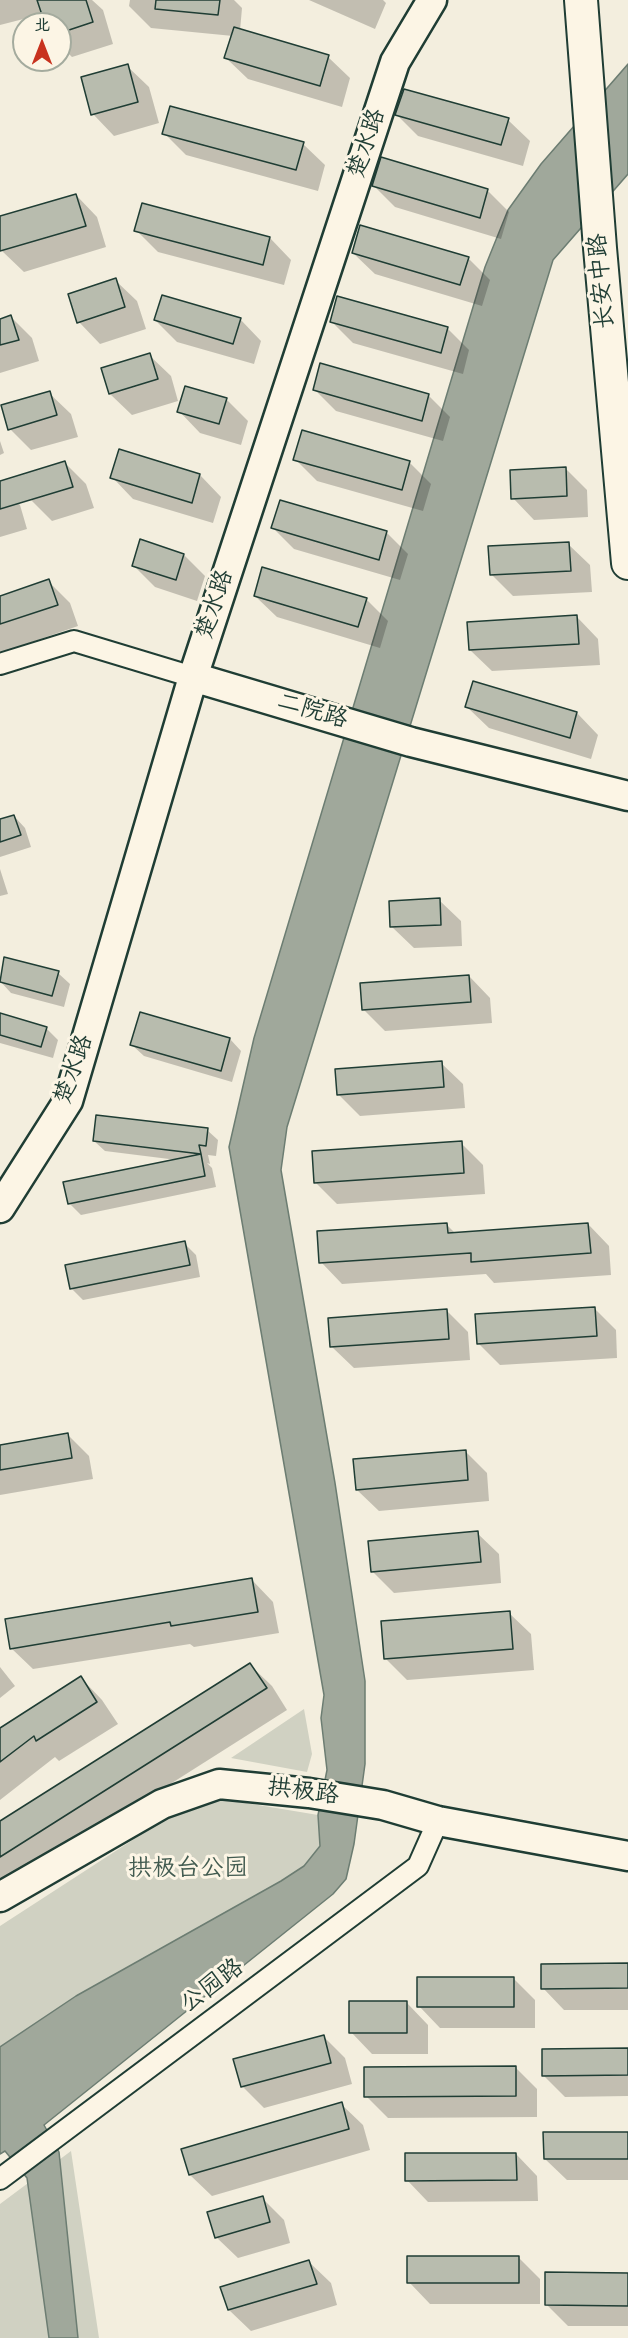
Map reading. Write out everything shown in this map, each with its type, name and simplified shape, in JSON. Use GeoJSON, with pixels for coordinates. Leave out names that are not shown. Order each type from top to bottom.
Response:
{"type":"FeatureCollection","features":[{"type":"Feature","properties":{"kind":"main road","name":"楚水路"},"geometry":{"type":"LineString","coordinates":[[0,1208],[68,1101],[193,677],[395,62],[432,0]]}},
{"type":"Feature","properties":{"kind":"main road","name":"长安中路"},"geometry":{"type":"LineString","coordinates":[[581,0],[589,105],[610,240],[628,332]]}},
{"type":"Feature","properties":{"kind":"main road","name":"长安中路"},"geometry":{"type":"LineString","coordinates":[[603,0],[608,78],[610,240],[628,563]]}},
{"type":"Feature","properties":{"kind":"main road","name":"二院路"},"geometry":{"type":"LineString","coordinates":[[193,677],[411,742],[628,796]]}},
{"type":"Feature","properties":{"kind":"main road","name":"拱极路"},"geometry":{"type":"LineString","coordinates":[[0,1897],[162,1804],[219,1784],[309,1793],[383,1805],[438,1821],[628,1856]]}},
{"type":"Feature","properties":{"kind":"street","name":"二院路"},"geometry":{"type":"LineString","coordinates":[[0,664],[74,641],[193,677]]}},
{"type":"Feature","properties":{"kind":"street","name":"公园路"},"geometry":{"type":"LineString","coordinates":[[3,2177],[417,1866],[438,1821]]}},
{"type":"Feature","properties":{"kind":"green space"},"geometry":{"type":"Polygon","coordinates":[[[304,1709],[312,1754],[307,1772],[231,1758],[304,1709]]]}},
{"type":"Feature","properties":{"kind":"green space","name":"拱极台公园"},"geometry":{"type":"Polygon","coordinates":[[[222,1799],[318,1815],[320,1846],[304,1866],[281,1881],[76,1996],[0,2047],[0,1926],[165,1819],[222,1799]]]}},
{"type":"Feature","properties":{"kind":"green space"},"geometry":{"type":"Polygon","coordinates":[[[71,2151],[99,2338],[0,2338],[0,2204],[71,2151]]]}},
{"type":"Feature","properties":{"kind":"shaded area"},"geometry":{"type":"Polygon","coordinates":[[[628,64],[628,174],[553,260],[287,1127],[281,1170],[335,1483],[365,1681],[365,1764],[354,1844],[346,1879],[333,1894],[44,2125],[59,2152],[78,2338],[49,2338],[27,2178],[5,2151],[0,2154],[0,2047],[76,1996],[281,1881],[304,1866],[320,1846],[318,1815],[327,1770],[321,1718],[324,1695],[229,1147],[254,1038],[485,267],[508,210],[541,164],[628,64]]]}},
{"type":"Feature","properties":{"kind":"building"},"geometry":{"type":"Polygon","coordinates":[[[37,0],[86,0],[93,22],[72,29],[72,12],[41,12],[37,0]]]}},
{"type":"Feature","properties":{"kind":"building"},"geometry":{"type":"Polygon","coordinates":[[[156,0],[220,0],[218,15],[155,9],[156,0]]]}},
{"type":"Feature","properties":{"kind":"building"},"geometry":{"type":"Polygon","coordinates":[[[234,27],[329,55],[320,86],[224,58],[234,27]]]}},
{"type":"Feature","properties":{"kind":"building"},"geometry":{"type":"Polygon","coordinates":[[[128,64],[138,102],[91,115],[81,77],[128,64]]]}},
{"type":"Feature","properties":{"kind":"building"},"geometry":{"type":"Polygon","coordinates":[[[404,89],[509,118],[501,145],[395,115],[404,89]]]}},
{"type":"Feature","properties":{"kind":"building"},"geometry":{"type":"Polygon","coordinates":[[[170,106],[304,142],[296,170],[162,134],[170,106]]]}},
{"type":"Feature","properties":{"kind":"building"},"geometry":{"type":"Polygon","coordinates":[[[381,157],[488,189],[480,218],[372,186],[381,157]]]}},
{"type":"Feature","properties":{"kind":"building"},"geometry":{"type":"Polygon","coordinates":[[[76,194],[86,226],[0,251],[0,216],[76,194]]]}},
{"type":"Feature","properties":{"kind":"building"},"geometry":{"type":"Polygon","coordinates":[[[142,203],[270,237],[263,265],[134,231],[142,203]]]}},
{"type":"Feature","properties":{"kind":"building"},"geometry":{"type":"Polygon","coordinates":[[[360,225],[469,257],[460,285],[352,253],[360,225]]]}},
{"type":"Feature","properties":{"kind":"building"},"geometry":{"type":"Polygon","coordinates":[[[116,278],[125,307],[77,323],[68,294],[116,278]]]}},
{"type":"Feature","properties":{"kind":"building"},"geometry":{"type":"Polygon","coordinates":[[[162,295],[241,318],[233,344],[154,320],[162,295]]]}},
{"type":"Feature","properties":{"kind":"building"},"geometry":{"type":"Polygon","coordinates":[[[337,296],[448,327],[441,353],[330,322],[337,296]]]}},
{"type":"Feature","properties":{"kind":"building"},"geometry":{"type":"Polygon","coordinates":[[[11,315],[19,340],[0,345],[0,319],[11,315]]]}},
{"type":"Feature","properties":{"kind":"building"},"geometry":{"type":"Polygon","coordinates":[[[150,353],[158,379],[109,394],[101,368],[150,353]]]}},
{"type":"Feature","properties":{"kind":"building"},"geometry":{"type":"Polygon","coordinates":[[[320,363],[429,394],[422,421],[313,390],[320,363]]]}},
{"type":"Feature","properties":{"kind":"building"},"geometry":{"type":"Polygon","coordinates":[[[185,386],[227,398],[219,424],[177,412],[185,386]]]}},
{"type":"Feature","properties":{"kind":"building"},"geometry":{"type":"Polygon","coordinates":[[[50,391],[57,415],[8,430],[1,405],[50,391]]]}},
{"type":"Feature","properties":{"kind":"building"},"geometry":{"type":"Polygon","coordinates":[[[302,430],[410,461],[402,490],[293,460],[302,430]]]}},
{"type":"Feature","properties":{"kind":"building"},"geometry":{"type":"Polygon","coordinates":[[[119,449],[200,474],[192,503],[110,478],[119,449]]]}},
{"type":"Feature","properties":{"kind":"building"},"geometry":{"type":"Polygon","coordinates":[[[65,461],[73,487],[0,509],[0,481],[65,461]]]}},
{"type":"Feature","properties":{"kind":"building"},"geometry":{"type":"Polygon","coordinates":[[[566,467],[567,496],[511,499],[510,470],[566,467]]]}},
{"type":"Feature","properties":{"kind":"building"},"geometry":{"type":"Polygon","coordinates":[[[280,500],[387,531],[379,560],[271,528],[280,500]]]}},
{"type":"Feature","properties":{"kind":"building"},"geometry":{"type":"Polygon","coordinates":[[[140,539],[184,554],[176,580],[132,566],[140,539]]]}},
{"type":"Feature","properties":{"kind":"building"},"geometry":{"type":"Polygon","coordinates":[[[569,542],[571,571],[490,575],[488,546],[569,542]]]}},
{"type":"Feature","properties":{"kind":"building"},"geometry":{"type":"Polygon","coordinates":[[[262,567],[367,598],[358,627],[254,596],[262,567]]]}},
{"type":"Feature","properties":{"kind":"building"},"geometry":{"type":"Polygon","coordinates":[[[49,579],[58,605],[0,624],[0,596],[49,579]]]}},
{"type":"Feature","properties":{"kind":"building"},"geometry":{"type":"Polygon","coordinates":[[[577,615],[579,644],[469,650],[467,622],[577,615]]]}},
{"type":"Feature","properties":{"kind":"building"},"geometry":{"type":"Polygon","coordinates":[[[473,681],[577,712],[570,738],[465,707],[473,681]]]}},
{"type":"Feature","properties":{"kind":"building"},"geometry":{"type":"Polygon","coordinates":[[[14,815],[21,835],[0,842],[0,819],[14,815]]]}},
{"type":"Feature","properties":{"kind":"building"},"geometry":{"type":"Polygon","coordinates":[[[440,898],[441,925],[390,927],[389,901],[440,898]]]}},
{"type":"Feature","properties":{"kind":"building"},"geometry":{"type":"Polygon","coordinates":[[[4,957],[59,971],[52,996],[0,982],[4,957]]]}},
{"type":"Feature","properties":{"kind":"building"},"geometry":{"type":"Polygon","coordinates":[[[469,975],[471,1002],[362,1010],[360,983],[469,975]]]}},
{"type":"Feature","properties":{"kind":"building"},"geometry":{"type":"Polygon","coordinates":[[[140,1012],[230,1038],[221,1071],[130,1045],[140,1012]]]}},
{"type":"Feature","properties":{"kind":"building"},"geometry":{"type":"Polygon","coordinates":[[[0,1013],[47,1027],[41,1047],[0,1035],[0,1013]]]}},
{"type":"Feature","properties":{"kind":"building"},"geometry":{"type":"Polygon","coordinates":[[[442,1061],[444,1087],[337,1095],[335,1069],[442,1061]]]}},
{"type":"Feature","properties":{"kind":"building"},"geometry":{"type":"Polygon","coordinates":[[[96,1115],[208,1128],[206,1146],[199,1145],[201,1154],[93,1141],[96,1115]]]}},
{"type":"Feature","properties":{"kind":"building"},"geometry":{"type":"Polygon","coordinates":[[[462,1141],[464,1173],[314,1183],[312,1151],[462,1141]]]}},
{"type":"Feature","properties":{"kind":"building"},"geometry":{"type":"Polygon","coordinates":[[[201,1154],[205,1176],[68,1204],[63,1182],[201,1154]]]}},
{"type":"Feature","properties":{"kind":"building"},"geometry":{"type":"Polygon","coordinates":[[[447,1223],[448,1233],[588,1223],[591,1253],[471,1262],[471,1253],[319,1263],[317,1231],[447,1223]]]}},
{"type":"Feature","properties":{"kind":"building"},"geometry":{"type":"Polygon","coordinates":[[[185,1241],[190,1265],[70,1289],[65,1265],[185,1241]]]}},
{"type":"Feature","properties":{"kind":"building"},"geometry":{"type":"Polygon","coordinates":[[[595,1307],[597,1336],[477,1344],[475,1314],[595,1307]]]}},
{"type":"Feature","properties":{"kind":"building"},"geometry":{"type":"Polygon","coordinates":[[[447,1309],[449,1339],[330,1347],[328,1318],[447,1309]]]}},
{"type":"Feature","properties":{"kind":"building"},"geometry":{"type":"Polygon","coordinates":[[[68,1433],[72,1458],[0,1470],[0,1445],[68,1433]]]}},
{"type":"Feature","properties":{"kind":"building"},"geometry":{"type":"Polygon","coordinates":[[[466,1450],[468,1480],[356,1490],[353,1459],[466,1450]]]}},
{"type":"Feature","properties":{"kind":"building"},"geometry":{"type":"Polygon","coordinates":[[[478,1531],[481,1562],[371,1572],[368,1541],[478,1531]]]}},
{"type":"Feature","properties":{"kind":"building"},"geometry":{"type":"Polygon","coordinates":[[[252,1578],[258,1612],[171,1626],[170,1622],[10,1649],[5,1619],[252,1578]]]}},
{"type":"Feature","properties":{"kind":"building"},"geometry":{"type":"Polygon","coordinates":[[[510,1611],[513,1649],[384,1659],[381,1621],[510,1611]]]}},
{"type":"Feature","properties":{"kind":"building"},"geometry":{"type":"Polygon","coordinates":[[[250,1663],[267,1688],[0,1857],[0,1821],[250,1663]]]}},
{"type":"Feature","properties":{"kind":"building"},"geometry":{"type":"Polygon","coordinates":[[[81,1676],[97,1702],[36,1741],[34,1736],[0,1762],[0,1728],[81,1676]]]}},
{"type":"Feature","properties":{"kind":"building"},"geometry":{"type":"Polygon","coordinates":[[[628,1963],[628,1988],[541,1989],[541,1964],[628,1963]]]}},
{"type":"Feature","properties":{"kind":"building"},"geometry":{"type":"Polygon","coordinates":[[[417,1977],[514,1977],[514,2007],[417,2007],[417,1977]]]}},
{"type":"Feature","properties":{"kind":"building"},"geometry":{"type":"Polygon","coordinates":[[[349,2001],[407,2001],[407,2033],[349,2033],[349,2001]]]}},
{"type":"Feature","properties":{"kind":"building"},"geometry":{"type":"Polygon","coordinates":[[[324,2035],[331,2063],[241,2087],[233,2059],[324,2035]]]}},
{"type":"Feature","properties":{"kind":"building"},"geometry":{"type":"Polygon","coordinates":[[[628,2048],[628,2075],[542,2076],[542,2049],[628,2048]]]}},
{"type":"Feature","properties":{"kind":"building"},"geometry":{"type":"Polygon","coordinates":[[[516,2066],[516,2096],[364,2097],[364,2067],[516,2066]]]}},
{"type":"Feature","properties":{"kind":"building"},"geometry":{"type":"Polygon","coordinates":[[[342,2102],[349,2129],[189,2175],[181,2149],[342,2102]]]}},
{"type":"Feature","properties":{"kind":"building"},"geometry":{"type":"Polygon","coordinates":[[[543,2132],[628,2132],[628,2159],[544,2159],[543,2132]]]}},
{"type":"Feature","properties":{"kind":"building"},"geometry":{"type":"Polygon","coordinates":[[[405,2153],[516,2153],[517,2180],[405,2181],[405,2153]]]}},
{"type":"Feature","properties":{"kind":"building"},"geometry":{"type":"Polygon","coordinates":[[[263,2196],[270,2222],[215,2238],[207,2212],[263,2196]]]}},
{"type":"Feature","properties":{"kind":"building"},"geometry":{"type":"Polygon","coordinates":[[[407,2256],[519,2256],[519,2283],[407,2283],[407,2256]]]}},
{"type":"Feature","properties":{"kind":"building"},"geometry":{"type":"Polygon","coordinates":[[[309,2260],[317,2284],[228,2310],[220,2287],[309,2260]]]}},
{"type":"Feature","properties":{"kind":"building"},"geometry":{"type":"Polygon","coordinates":[[[545,2272],[628,2273],[628,2306],[545,2305],[545,2272]]]}}]}
